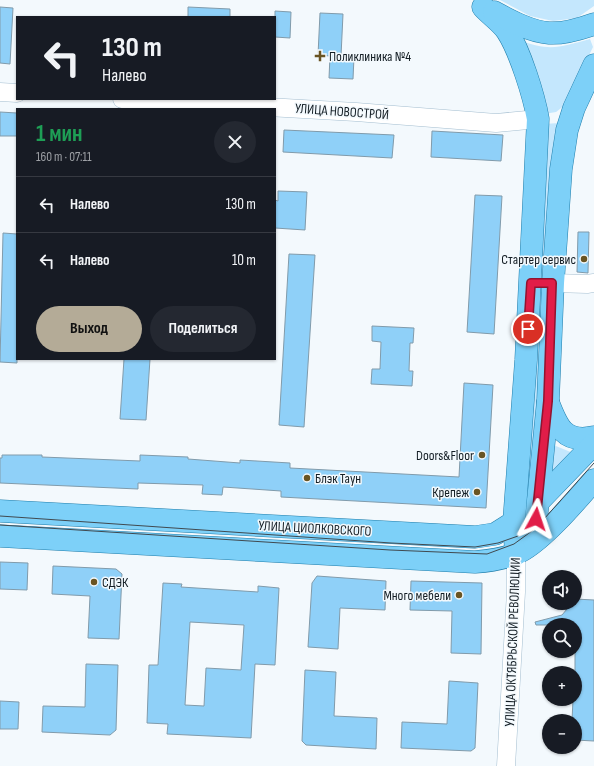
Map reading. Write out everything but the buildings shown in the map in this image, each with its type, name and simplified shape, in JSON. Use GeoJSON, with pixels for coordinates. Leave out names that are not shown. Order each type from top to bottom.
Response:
{"type":"FeatureCollection","features":[{"type":"Feature","properties":{"kind":"main road"},"geometry":{"type":"LineString","coordinates":[[476,3],[520,25],[548,33],[574,30],[594,24]]}},
{"type":"Feature","properties":{"kind":"main road","name":"УЛИЦА ОКТЯБРЬСКОЙ РЕВОЛЮЦИИ"},"geometry":{"type":"LineString","coordinates":[[476,3],[507,31],[519,57],[530,88],[538,119],[531,283],[514,522],[516,554]]}},
{"type":"Feature","properties":{"kind":"main road","name":"УЛИЦА ОКТЯБРЬСКОЙ РЕВОЛЮЦИИ"},"geometry":{"type":"LineString","coordinates":[[534,541],[548,401],[552,283],[561,169],[567,130],[574,108],[594,65]]}},
{"type":"Feature","properties":{"kind":"main road"},"geometry":{"type":"LineString","coordinates":[[531,283],[552,283]]}},
{"type":"Feature","properties":{"kind":"main road"},"geometry":{"type":"LineString","coordinates":[[548,401],[556,423],[572,438],[582,440],[594,437]]}},
{"type":"Feature","properties":{"kind":"main road","name":"УЛИЦА ЦИОЛКОВСКОГО"},"geometry":{"type":"LineString","coordinates":[[538,502],[594,444]]}},
{"type":"Feature","properties":{"kind":"main road","name":"УЛИЦА ЦИОЛКОВСКОГО"},"geometry":{"type":"LineString","coordinates":[[0,536],[475,562],[487,561],[516,554],[534,541],[571,507],[594,480]]}},
{"type":"Feature","properties":{"kind":"main road","name":"УЛИЦА ЦИОЛКОВСКОГО"},"geometry":{"type":"LineString","coordinates":[[0,511],[475,537],[495,534],[514,522]]}},
{"type":"Feature","properties":{"kind":"street"},"geometry":{"type":"LineString","coordinates":[[0,92],[16,93]]}},
{"type":"Feature","properties":{"kind":"street","name":"УЛИЦА НОВОСТРОЙ"},"geometry":{"type":"LineString","coordinates":[[140,100],[356,112],[496,123],[538,119]]}},
{"type":"Feature","properties":{"kind":"street"},"geometry":{"type":"LineString","coordinates":[[552,283],[594,283]]}},
{"type":"Feature","properties":{"kind":"street","name":"УЛИЦА ЦИОЛКОВСКОГО"},"geometry":{"type":"LineString","coordinates":[[514,522],[538,502]]}},
{"type":"Feature","properties":{"kind":"street","name":"УЛИЦА ОКТЯБРЬСКОЙ РЕВОЛЮЦИИ"},"geometry":{"type":"LineString","coordinates":[[506,766],[516,592],[516,554]]}},
{"type":"Feature","properties":{"kind":"shaded area"},"geometry":{"type":"Polygon","coordinates":[[[500,0],[594,0],[594,6],[577,18],[553,21],[530,16],[500,0]]]}},
{"type":"Feature","properties":{"kind":"shaded area"},"geometry":{"type":"Polygon","coordinates":[[[590,39],[593,47],[565,105],[556,112],[544,114],[519,40],[539,46],[555,47],[590,39]]]}},
{"type":"Feature","properties":{"kind":"shaded area"},"geometry":{"type":"Polygon","coordinates":[[[559,123],[552,156],[545,266],[542,273],[535,272],[544,124],[559,123]]]}},
{"type":"Feature","properties":{"kind":"shaded area"},"geometry":{"type":"Polygon","coordinates":[[[534,292],[542,292],[534,490],[527,489],[534,292]]]}},
{"type":"Feature","properties":{"kind":"shaded area"},"geometry":{"type":"Polygon","coordinates":[[[551,444],[573,453],[552,476],[551,444]]]}},
{"type":"Feature","properties":{"kind":"tram line"},"geometry":{"type":"LineString","coordinates":[[0,525],[390,550],[487,554],[514,544],[536,528],[594,463]]}},
{"type":"Feature","properties":{"kind":"tram line"},"geometry":{"type":"LineString","coordinates":[[0,516],[391,543],[475,547],[498,543],[518,536],[524,530]]}},
{"type":"Feature","properties":{"kind":"place","name":"Поликлиника №4"},"geometry":{"type":"Point","coordinates":[320,56]}},
{"type":"Feature","properties":{"kind":"place","name":"Стартер сервис"},"geometry":{"type":"Point","coordinates":[584,259]}},
{"type":"Feature","properties":{"kind":"place","name":"Doors&Floor"},"geometry":{"type":"Point","coordinates":[482,455]}},
{"type":"Feature","properties":{"kind":"place","name":"Блэк Таун"},"geometry":{"type":"Point","coordinates":[307,478]}},
{"type":"Feature","properties":{"kind":"place","name":"Крепеж"},"geometry":{"type":"Point","coordinates":[477,492]}},
{"type":"Feature","properties":{"kind":"place","name":"СДЭК"},"geometry":{"type":"Point","coordinates":[94,582]}},
{"type":"Feature","properties":{"kind":"place","name":"Много мебели"},"geometry":{"type":"Point","coordinates":[459,595]}},
{"type":"Feature","properties":{"kind":"route"},"geometry":{"type":"LineString","coordinates":[[528,329],[531,283],[552,283],[548,401],[536,519]]}}]}
